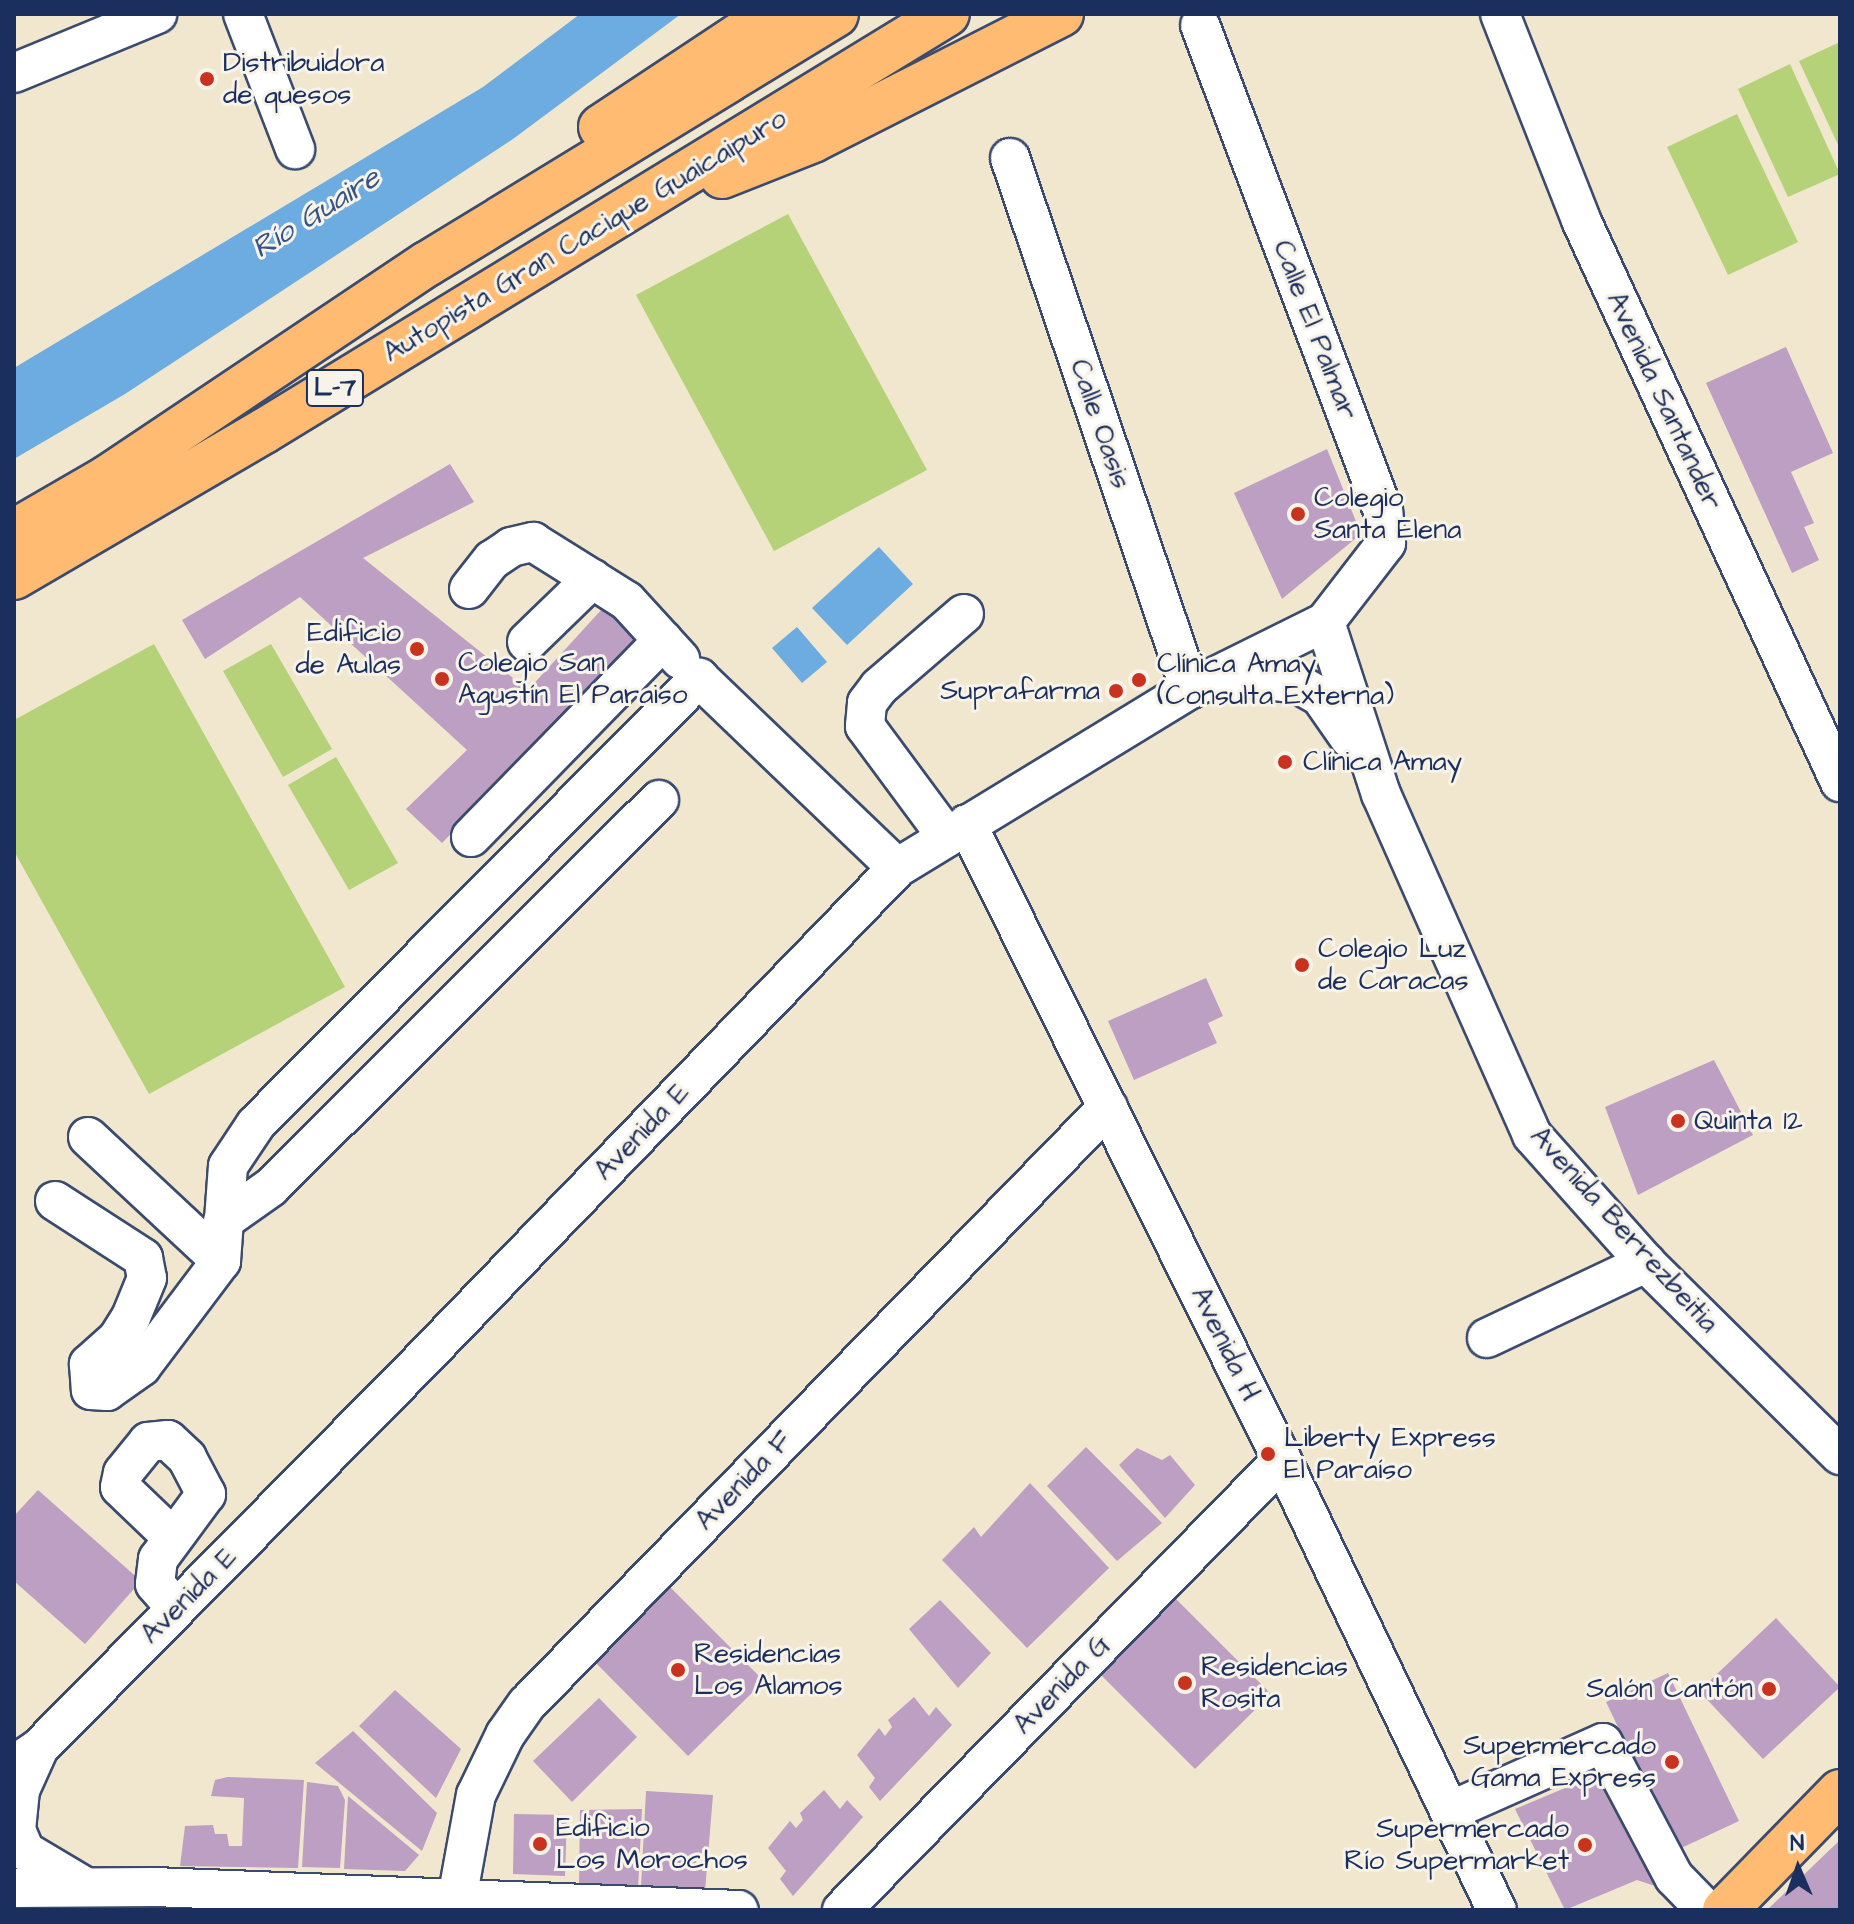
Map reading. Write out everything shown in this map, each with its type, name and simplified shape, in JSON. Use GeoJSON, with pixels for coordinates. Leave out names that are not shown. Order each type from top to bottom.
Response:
{"type":"FeatureCollection","features":[{"type":"Feature","properties":{"kind":"main road"},"geometry":{"type":"LineString","coordinates":[[427,264],[506,192],[772,14]]}},
{"type":"Feature","properties":{"kind":"main road","name":"Autopista Gran Cacique Guaicaipuro"},"geometry":{"type":"LineString","coordinates":[[14,532],[107,478],[427,264],[836,14]]}},
{"type":"Feature","properties":{"kind":"main road","name":"Autopista Gran Cacique Guaicaipuro"},"geometry":{"type":"LineString","coordinates":[[14,577],[654,195],[947,14]]}},
{"type":"Feature","properties":{"kind":"main road"},"geometry":{"type":"LineString","coordinates":[[654,195],[745,170],[813,140],[1061,14]]}},
{"type":"Feature","properties":{"kind":"main road"},"geometry":{"type":"LineString","coordinates":[[1725,1910],[1840,1792]]}},
{"type":"Feature","properties":{"kind":"street"},"geometry":{"type":"LineString","coordinates":[[14,73],[104,24],[157,14]]}},
{"type":"Feature","properties":{"kind":"street"},"geometry":{"type":"LineString","coordinates":[[243,14],[295,149]]}},
{"type":"Feature","properties":{"kind":"street","name":"Avenida Santander"},"geometry":{"type":"LineString","coordinates":[[1500,14],[1581,220],[1839,777]]}},
{"type":"Feature","properties":{"kind":"street","name":"Calle El Palmar"},"geometry":{"type":"LineString","coordinates":[[1200,25],[1383,511],[1386,543],[1325,622]]}},
{"type":"Feature","properties":{"kind":"street","name":"Calle Oasis"},"geometry":{"type":"LineString","coordinates":[[1010,158],[1190,689]]}},
{"type":"Feature","properties":{"kind":"street"},"geometry":{"type":"LineString","coordinates":[[469,589],[492,560],[511,547],[533,542],[627,601],[699,678],[897,868]]}},
{"type":"Feature","properties":{"kind":"street"},"geometry":{"type":"LineString","coordinates":[[527,642],[592,579]]}},
{"type":"Feature","properties":{"kind":"street","name":"Avenida H"},"geometry":{"type":"LineString","coordinates":[[964,614],[879,687],[867,703],[865,726],[957,830],[1108,1107],[1282,1460],[1497,1910]]}},
{"type":"Feature","properties":{"kind":"street","name":"Avenida E"},"geometry":{"type":"LineString","coordinates":[[85,1886],[25,1851],[16,1830],[26,1756],[176,1608],[897,868],[1190,689],[1325,622]]}},
{"type":"Feature","properties":{"kind":"street","name":"Avenida Berrezbeitia"},"geometry":{"type":"LineString","coordinates":[[1325,622],[1381,794],[1532,1135],[1646,1263],[1840,1455]]}},
{"type":"Feature","properties":{"kind":"street"},"geometry":{"type":"LineString","coordinates":[[471,837],[663,640]]}},
{"type":"Feature","properties":{"kind":"street"},"geometry":{"type":"LineString","coordinates":[[55,1201],[135,1249],[143,1258],[147,1278],[117,1339],[89,1364],[91,1390],[107,1391],[141,1367],[221,1261],[228,1166],[256,1124],[699,678]]}},
{"type":"Feature","properties":{"kind":"street","name":"Avenida Berrezbeitia"},"geometry":{"type":"LineString","coordinates":[[1190,689],[1250,678],[1277,678],[1309,690],[1335,714],[1381,794]]}},
{"type":"Feature","properties":{"kind":"street"},"geometry":{"type":"LineString","coordinates":[[223,1221],[271,1187],[659,800]]}},
{"type":"Feature","properties":{"kind":"street","name":"Avenida F"},"geometry":{"type":"LineString","coordinates":[[454,1904],[476,1795],[505,1735],[527,1704],[1108,1107]]}},
{"type":"Feature","properties":{"kind":"street"},"geometry":{"type":"LineString","coordinates":[[88,1137],[221,1261]]}},
{"type":"Feature","properties":{"kind":"street"},"geometry":{"type":"LineString","coordinates":[[1487,1338],[1646,1263]]}},
{"type":"Feature","properties":{"kind":"street","name":"Avenida G"},"geometry":{"type":"LineString","coordinates":[[842,1910],[1282,1460]]}},
{"type":"Feature","properties":{"kind":"street"},"geometry":{"type":"LineString","coordinates":[[170,1535],[158,1559],[155,1584],[176,1608]]}},
{"type":"Feature","properties":{"kind":"street"},"geometry":{"type":"LineString","coordinates":[[1450,1811],[1603,1743],[1674,1877],[1706,1910]]}},
{"type":"Feature","properties":{"kind":"street"},"geometry":{"type":"LineString","coordinates":[[14,1888],[85,1886],[154,1898],[739,1910]]}},
{"type":"Feature","properties":{"kind":"green space"},"geometry":{"type":"Polygon","coordinates":[[[1840,42],[1840,149],[1799,61],[1840,42]]]}},
{"type":"Feature","properties":{"kind":"green space"},"geometry":{"type":"Polygon","coordinates":[[[1790,64],[1840,174],[1788,197],[1738,89],[1790,64]]]}},
{"type":"Feature","properties":{"kind":"green space"},"geometry":{"type":"Polygon","coordinates":[[[1737,114],[1798,242],[1728,275],[1667,147],[1737,114]]]}},
{"type":"Feature","properties":{"kind":"green space"},"geometry":{"type":"Polygon","coordinates":[[[788,214],[927,470],[774,551],[636,295],[788,214]]]}},
{"type":"Feature","properties":{"kind":"green space"},"geometry":{"type":"Polygon","coordinates":[[[154,644],[345,987],[149,1094],[14,851],[14,720],[154,644]]]}},
{"type":"Feature","properties":{"kind":"green space"},"geometry":{"type":"Polygon","coordinates":[[[271,644],[332,749],[283,777],[223,671],[271,644]]]}},
{"type":"Feature","properties":{"kind":"green space"},"geometry":{"type":"Polygon","coordinates":[[[336,757],[398,863],[349,890],[288,785],[336,757]]]}},
{"type":"Feature","properties":{"kind":"water","name":"Río Guaire"},"geometry":{"type":"Polygon","coordinates":[[[580,14],[681,14],[513,139],[125,394],[14,459],[14,368],[483,87],[580,14]]]}},
{"type":"Feature","properties":{"kind":"water"},"geometry":{"type":"Polygon","coordinates":[[[879,547],[913,584],[847,645],[812,608],[879,547]]]}},
{"type":"Feature","properties":{"kind":"water"},"geometry":{"type":"Polygon","coordinates":[[[797,627],[827,662],[802,683],[772,648],[797,627]]]}},
{"type":"Feature","properties":{"kind":"building"},"geometry":{"type":"Polygon","coordinates":[[[1786,347],[1833,453],[1791,472],[1814,523],[1804,527],[1819,560],[1792,573],[1706,383],[1786,347]]]}},
{"type":"Feature","properties":{"kind":"building","name":"Colegio Santa Elena"},"geometry":{"type":"Polygon","coordinates":[[[1327,449],[1361,534],[1282,599],[1234,493],[1327,449]]]}},
{"type":"Feature","properties":{"kind":"building","name":"Edificio de Aulas"},"geometry":{"type":"Polygon","coordinates":[[[450,464],[474,502],[363,558],[528,690],[602,609],[640,639],[442,843],[406,809],[467,750],[300,597],[205,659],[182,620],[450,464]]]}},
{"type":"Feature","properties":{"kind":"building"},"geometry":{"type":"Polygon","coordinates":[[[1206,978],[1223,1016],[1208,1023],[1217,1043],[1134,1080],[1108,1021],[1206,978]]]}},
{"type":"Feature","properties":{"kind":"building","name":"Quinta 12"},"geometry":{"type":"Polygon","coordinates":[[[1714,1060],[1753,1135],[1638,1195],[1605,1107],[1714,1060]]]}},
{"type":"Feature","properties":{"kind":"building"},"geometry":{"type":"Polygon","coordinates":[[[1086,1447],[1162,1523],[1117,1561],[1047,1486],[1086,1447]]]}},
{"type":"Feature","properties":{"kind":"building"},"geometry":{"type":"Polygon","coordinates":[[[1137,1448],[1162,1460],[1170,1455],[1195,1485],[1165,1518],[1119,1465],[1137,1448]]]}},
{"type":"Feature","properties":{"kind":"building"},"geometry":{"type":"Polygon","coordinates":[[[1030,1483],[1109,1568],[1027,1648],[942,1560],[974,1527],[981,1537],[1030,1483]]]}},
{"type":"Feature","properties":{"kind":"building"},"geometry":{"type":"Polygon","coordinates":[[[38,1490],[141,1581],[85,1644],[14,1581],[14,1516],[38,1490]]]}},
{"type":"Feature","properties":{"kind":"building","name":"Residencias Los Alamos"},"geometry":{"type":"Polygon","coordinates":[[[668,1585],[764,1681],[688,1756],[592,1659],[668,1585]]]}},
{"type":"Feature","properties":{"kind":"building","name":"Residencias Rosita"},"geometry":{"type":"Polygon","coordinates":[[[1175,1598],[1271,1694],[1195,1769],[1099,1673],[1175,1598]]]}},
{"type":"Feature","properties":{"kind":"building"},"geometry":{"type":"Polygon","coordinates":[[[940,1600],[991,1653],[958,1688],[909,1629],[940,1600]]]}},
{"type":"Feature","properties":{"kind":"building","name":"Salón Cantón"},"geometry":{"type":"Polygon","coordinates":[[[1776,1618],[1840,1687],[1763,1759],[1699,1691],[1776,1618]]]}},
{"type":"Feature","properties":{"kind":"building","name":"Supermercado Gama Express"},"geometry":{"type":"Polygon","coordinates":[[[1668,1673],[1739,1821],[1677,1850],[1606,1702],[1668,1673]]]}},
{"type":"Feature","properties":{"kind":"building"},"geometry":{"type":"Polygon","coordinates":[[[395,1690],[461,1749],[436,1798],[359,1726],[395,1690]]]}},
{"type":"Feature","properties":{"kind":"building"},"geometry":{"type":"Polygon","coordinates":[[[914,1697],[929,1716],[936,1707],[952,1725],[880,1801],[869,1787],[875,1778],[857,1755],[879,1728],[885,1736],[892,1727],[888,1720],[914,1697]]]}},
{"type":"Feature","properties":{"kind":"building"},"geometry":{"type":"Polygon","coordinates":[[[599,1698],[637,1737],[572,1802],[533,1761],[599,1698]]]}},
{"type":"Feature","properties":{"kind":"building"},"geometry":{"type":"Polygon","coordinates":[[[353,1731],[437,1813],[422,1851],[315,1763],[353,1731]]]}},
{"type":"Feature","properties":{"kind":"building","name":"Supermercado Río Supermarket"},"geometry":{"type":"Polygon","coordinates":[[[1603,1772],[1655,1886],[1637,1880],[1565,1910],[1515,1809],[1603,1772]]]}},
{"type":"Feature","properties":{"kind":"building"},"geometry":{"type":"Polygon","coordinates":[[[228,1777],[304,1780],[298,1868],[180,1866],[185,1826],[213,1825],[215,1834],[227,1834],[229,1846],[242,1846],[244,1798],[211,1796],[215,1780],[228,1777]]]}},
{"type":"Feature","properties":{"kind":"building"},"geometry":{"type":"Polygon","coordinates":[[[307,1782],[338,1786],[345,1800],[340,1868],[302,1867],[307,1782]]]}},
{"type":"Feature","properties":{"kind":"building"},"geometry":{"type":"Polygon","coordinates":[[[824,1790],[840,1809],[847,1800],[863,1817],[793,1896],[780,1879],[786,1871],[768,1848],[790,1821],[796,1828],[803,1820],[800,1813],[824,1790]]]}},
{"type":"Feature","properties":{"kind":"building"},"geometry":{"type":"Polygon","coordinates":[[[646,1791],[713,1795],[705,1891],[641,1887],[646,1791]]]}},
{"type":"Feature","properties":{"kind":"building"},"geometry":{"type":"Polygon","coordinates":[[[348,1796],[419,1855],[405,1871],[344,1869],[348,1796]]]}},
{"type":"Feature","properties":{"kind":"building"},"geometry":{"type":"Polygon","coordinates":[[[642,1809],[638,1889],[579,1886],[580,1810],[642,1809]]]}},
{"type":"Feature","properties":{"kind":"building","name":"Edificio Los Morochos"},"geometry":{"type":"Polygon","coordinates":[[[514,1814],[567,1815],[565,1876],[513,1874],[514,1814]]]}},
{"type":"Feature","properties":{"kind":"building"},"geometry":{"type":"Polygon","coordinates":[[[1840,1840],[1840,1910],[1767,1910],[1840,1840]]]}},
{"type":"Feature","properties":{"kind":"place","name":"Distribuidora de quesos"},"geometry":{"type":"Point","coordinates":[207,79]}},
{"type":"Feature","properties":{"kind":"place","name":"Colegio Santa Elena"},"geometry":{"type":"Point","coordinates":[1298,514]}},
{"type":"Feature","properties":{"kind":"place","name":"Edificio de Aulas"},"geometry":{"type":"Point","coordinates":[417,649]}},
{"type":"Feature","properties":{"kind":"place","name":"Colegio San Agustín El Paraiso"},"geometry":{"type":"Point","coordinates":[442,679]}},
{"type":"Feature","properties":{"kind":"place","name":"Clínica Amay (Consulta Externa)"},"geometry":{"type":"Point","coordinates":[1139,680]}},
{"type":"Feature","properties":{"kind":"place","name":"Suprafarma"},"geometry":{"type":"Point","coordinates":[1116,691]}},
{"type":"Feature","properties":{"kind":"place","name":"Clínica Amay"},"geometry":{"type":"Point","coordinates":[1285,762]}},
{"type":"Feature","properties":{"kind":"place","name":"Colegio Luz de Caracas"},"geometry":{"type":"Point","coordinates":[1302,965]}},
{"type":"Feature","properties":{"kind":"place","name":"Quinta 12"},"geometry":{"type":"Point","coordinates":[1678,1121]}},
{"type":"Feature","properties":{"kind":"place","name":"Liberty Express El Paraíso"},"geometry":{"type":"Point","coordinates":[1268,1454]}},
{"type":"Feature","properties":{"kind":"place","name":"Residencias Los Alamos"},"geometry":{"type":"Point","coordinates":[678,1670]}},
{"type":"Feature","properties":{"kind":"place","name":"Residencias Rosita"},"geometry":{"type":"Point","coordinates":[1185,1683]}},
{"type":"Feature","properties":{"kind":"place","name":"Salón Cantón"},"geometry":{"type":"Point","coordinates":[1769,1689]}},
{"type":"Feature","properties":{"kind":"place","name":"Supermercado Gama Express"},"geometry":{"type":"Point","coordinates":[1672,1762]}},
{"type":"Feature","properties":{"kind":"place","name":"Edificio Los Morochos"},"geometry":{"type":"Point","coordinates":[540,1844]}},
{"type":"Feature","properties":{"kind":"place","name":"Supermercado Río Supermarket"},"geometry":{"type":"Point","coordinates":[1585,1845]}}]}
